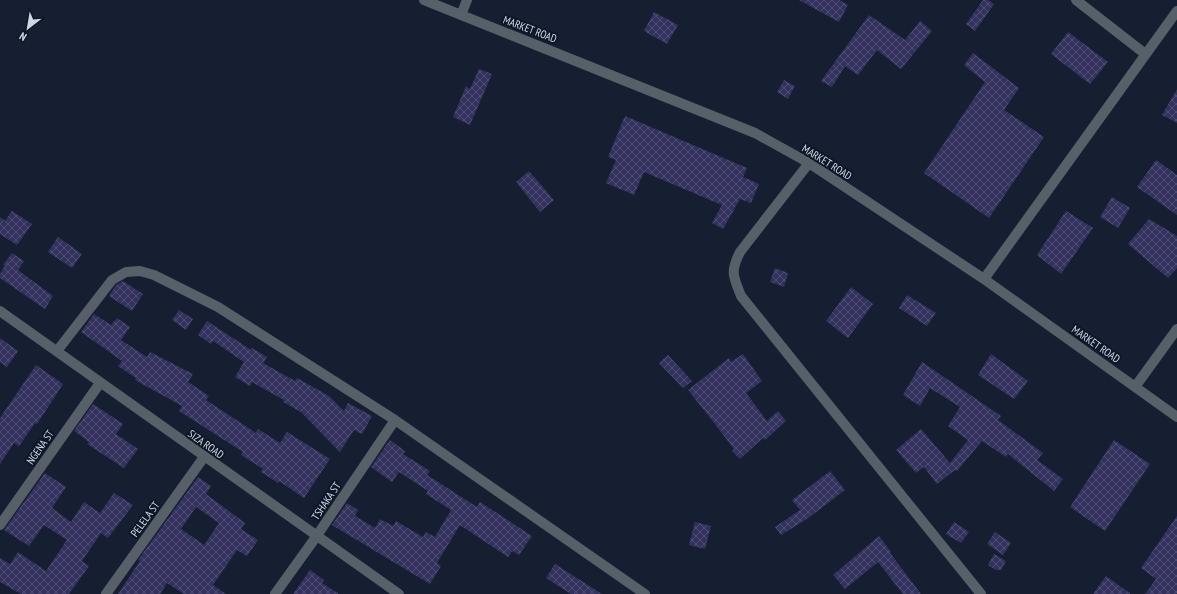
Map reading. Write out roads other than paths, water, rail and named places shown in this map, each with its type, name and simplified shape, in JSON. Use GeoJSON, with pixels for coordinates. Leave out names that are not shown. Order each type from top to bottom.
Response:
{"type":"FeatureCollection","features":[{"type":"Feature","properties":{"kind":"street","name":"MARKET ROAD"},"geometry":{"type":"LineString","coordinates":[[424,0],[724,119],[755,133],[809,163],[984,279],[1177,417]]}},
{"type":"Feature","properties":{"kind":"street"},"geometry":{"type":"LineString","coordinates":[[461,15],[467,0]]}},
{"type":"Feature","properties":{"kind":"street"},"geometry":{"type":"LineString","coordinates":[[1076,0],[1144,54]]}},
{"type":"Feature","properties":{"kind":"street"},"geometry":{"type":"LineString","coordinates":[[984,279],[1144,54],[1177,11]]}},
{"type":"Feature","properties":{"kind":"street"},"geometry":{"type":"LineString","coordinates":[[809,163],[740,252],[735,262],[733,274],[738,289],[741,296],[751,309],[981,594]]}},
{"type":"Feature","properties":{"kind":"street"},"geometry":{"type":"LineString","coordinates":[[57,351],[112,280],[126,272],[140,271],[154,275],[218,307],[395,420],[645,594]]}},
{"type":"Feature","properties":{"kind":"street","name":"SIZA ROAD"},"geometry":{"type":"LineString","coordinates":[[0,312],[57,351],[316,537],[399,594]]}},
{"type":"Feature","properties":{"kind":"street"},"geometry":{"type":"LineString","coordinates":[[1136,387],[1177,329]]}},
{"type":"Feature","properties":{"kind":"street","name":"NGENA ST"},"geometry":{"type":"LineString","coordinates":[[0,525],[100,383]]}},
{"type":"Feature","properties":{"kind":"street","name":"TSHAKA ST"},"geometry":{"type":"LineString","coordinates":[[275,594],[316,537],[395,420]]}},
{"type":"Feature","properties":{"kind":"street","name":"PELELA ST"},"geometry":{"type":"LineString","coordinates":[[106,594],[204,457]]}}]}
